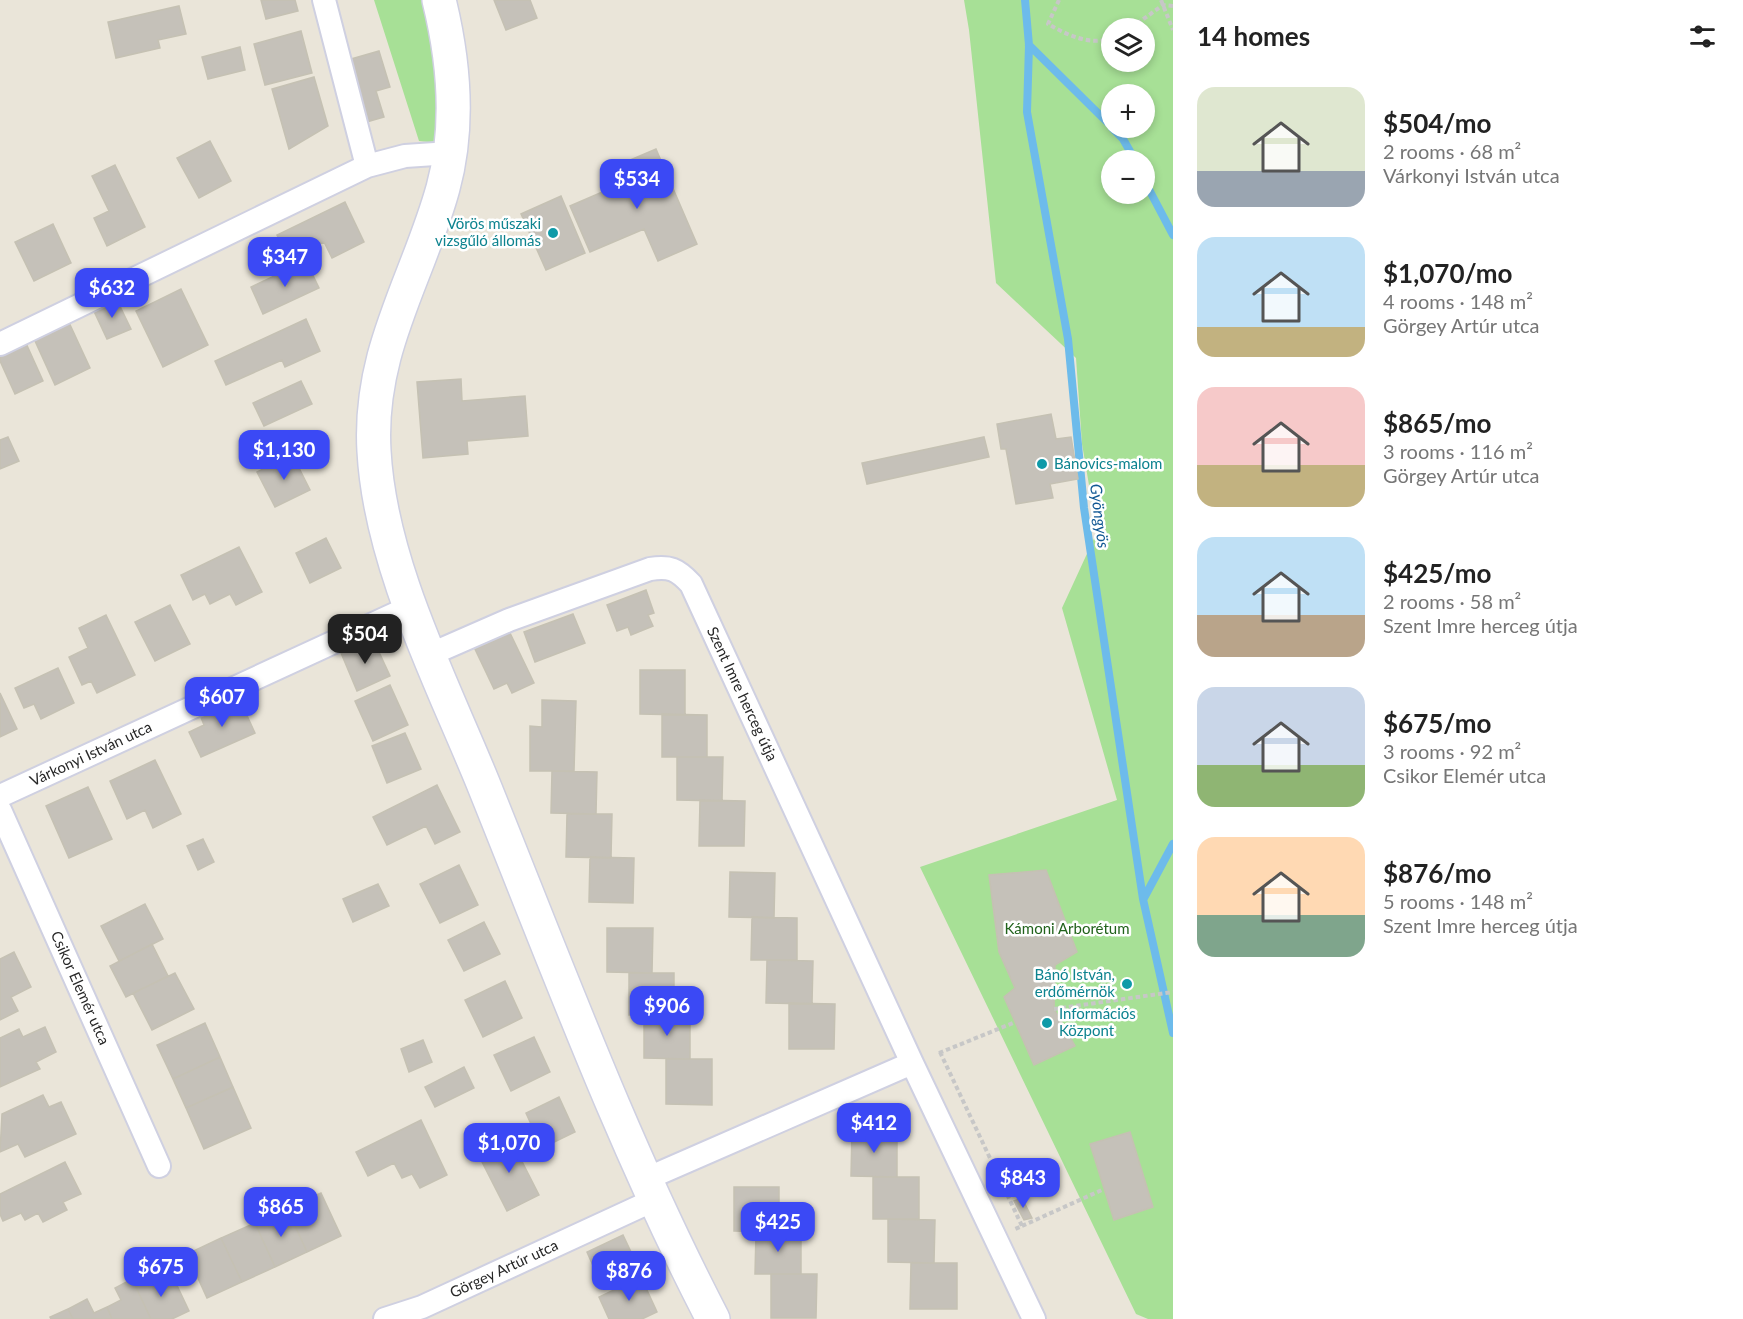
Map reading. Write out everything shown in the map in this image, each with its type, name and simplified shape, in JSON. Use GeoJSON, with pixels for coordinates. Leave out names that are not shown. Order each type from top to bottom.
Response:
{"type":"FeatureCollection","features":[{"type":"Feature","properties":{"kind":"main road"},"geometry":{"type":"LineString","coordinates":[[439,0],[447,34],[454,100],[450,153],[430,228],[392,327],[381,367],[374,411],[374,451],[380,498],[410,607],[483,783],[567,998],[650,1189],[713,1319]]}},
{"type":"Feature","properties":{"kind":"street"},"geometry":{"type":"LineString","coordinates":[[324,0],[367,166]]}},
{"type":"Feature","properties":{"kind":"street"},"geometry":{"type":"LineString","coordinates":[[0,344],[367,166],[405,156],[450,153]]}},
{"type":"Feature","properties":{"kind":"street","name":"Szent Imre herceg útja"},"geometry":{"type":"LineString","coordinates":[[429,655],[509,620],[650,569],[668,566],[680,572],[691,584],[912,1064],[1034,1319]]}},
{"type":"Feature","properties":{"kind":"street","name":"Várkonyi István utca"},"geometry":{"type":"LineString","coordinates":[[0,796],[410,607]]}},
{"type":"Feature","properties":{"kind":"street","name":"Csikor Elemér utca"},"geometry":{"type":"LineString","coordinates":[[0,810],[159,1166]]}},
{"type":"Feature","properties":{"kind":"street"},"geometry":{"type":"LineString","coordinates":[[650,1189],[912,1064]]}},
{"type":"Feature","properties":{"kind":"street","name":"Görgey Artúr utca"},"geometry":{"type":"LineString","coordinates":[[385,1319],[422,1306],[650,1189]]}},
{"type":"Feature","properties":{"kind":"path"},"geometry":{"type":"LineString","coordinates":[[1059,0],[1048,24],[1070,37],[1101,41]]}},
{"type":"Feature","properties":{"kind":"path"},"geometry":{"type":"LineString","coordinates":[[1161,0],[1173,30]]}},
{"type":"Feature","properties":{"kind":"path"},"geometry":{"type":"LineString","coordinates":[[1145,18],[1163,5],[1173,6]]}},
{"type":"Feature","properties":{"kind":"path"},"geometry":{"type":"LineString","coordinates":[[1054,1009],[1173,992]]}},
{"type":"Feature","properties":{"kind":"path"},"geometry":{"type":"LineString","coordinates":[[912,1064],[1013,1023]]}},
{"type":"Feature","properties":{"kind":"path"},"geometry":{"type":"LineString","coordinates":[[940,1052],[1022,1226]]}},
{"type":"Feature","properties":{"kind":"path"},"geometry":{"type":"LineString","coordinates":[[996,1238],[1104,1189]]}},
{"type":"Feature","properties":{"kind":"green space"},"geometry":{"type":"Polygon","coordinates":[[[374,0],[427,0],[440,49],[438,143],[419,141],[374,0]]]}},
{"type":"Feature","properties":{"kind":"green space","name":"Kámoni Arborétum"},"geometry":{"type":"Polygon","coordinates":[[[964,0],[1173,0],[1173,1319],[1148,1319],[1136,1314],[920,867],[1117,800],[1062,608],[1097,532],[1082,444],[1076,358],[996,283],[964,0]]]}},
{"type":"Feature","properties":{"kind":"building"},"geometry":{"type":"Polygon","coordinates":[[[261,0],[295,0],[298,11],[266,19],[261,0]]]}},
{"type":"Feature","properties":{"kind":"building"},"geometry":{"type":"Polygon","coordinates":[[[494,0],[530,0],[537,18],[506,30],[494,0]]]}},
{"type":"Feature","properties":{"kind":"building"},"geometry":{"type":"Polygon","coordinates":[[[179,6],[186,34],[158,40],[160,48],[116,58],[108,22],[179,6]]]}},
{"type":"Feature","properties":{"kind":"building"},"geometry":{"type":"Polygon","coordinates":[[[301,31],[312,73],[265,85],[254,44],[301,31]]]}},
{"type":"Feature","properties":{"kind":"building"},"geometry":{"type":"Polygon","coordinates":[[[240,47],[245,70],[208,79],[202,57],[240,47]]]}},
{"type":"Feature","properties":{"kind":"building"},"geometry":{"type":"Polygon","coordinates":[[[379,51],[390,87],[376,91],[384,117],[363,123],[344,61],[379,51]]]}},
{"type":"Feature","properties":{"kind":"building"},"geometry":{"type":"Polygon","coordinates":[[[314,77],[328,126],[289,149],[272,89],[314,77]]]}},
{"type":"Feature","properties":{"kind":"building"},"geometry":{"type":"Polygon","coordinates":[[[210,141],[231,181],[199,198],[177,158],[210,141]]]}},
{"type":"Feature","properties":{"kind":"building"},"geometry":{"type":"Polygon","coordinates":[[[656,149],[697,244],[658,261],[644,229],[590,252],[570,206],[621,184],[614,167],[656,149]]]}},
{"type":"Feature","properties":{"kind":"building"},"geometry":{"type":"Polygon","coordinates":[[[115,165],[145,227],[107,246],[94,218],[109,211],[92,176],[115,165]]]}},
{"type":"Feature","properties":{"kind":"building","name":"Vörös műszaki vizsgűló állomás"},"geometry":{"type":"Polygon","coordinates":[[[561,196],[585,253],[546,270],[521,214],[561,196]]]}},
{"type":"Feature","properties":{"kind":"building"},"geometry":{"type":"Polygon","coordinates":[[[345,202],[364,242],[332,258],[324,242],[289,259],[277,235],[345,202]]]}},
{"type":"Feature","properties":{"kind":"building"},"geometry":{"type":"Polygon","coordinates":[[[53,224],[71,263],[34,281],[15,242],[53,224]]]}},
{"type":"Feature","properties":{"kind":"building"},"geometry":{"type":"Polygon","coordinates":[[[306,261],[319,288],[263,314],[251,287],[306,261]]]}},
{"type":"Feature","properties":{"kind":"building"},"geometry":{"type":"Polygon","coordinates":[[[181,289],[208,345],[163,367],[136,311],[181,289]]]}},
{"type":"Feature","properties":{"kind":"building"},"geometry":{"type":"Polygon","coordinates":[[[116,298],[131,329],[107,339],[93,309],[116,298]]]}},
{"type":"Feature","properties":{"kind":"building"},"geometry":{"type":"Polygon","coordinates":[[[66,316],[90,368],[55,385],[31,332],[66,316]]]}},
{"type":"Feature","properties":{"kind":"building"},"geometry":{"type":"Polygon","coordinates":[[[306,319],[320,351],[285,367],[282,360],[226,385],[215,361],[306,319]]]}},
{"type":"Feature","properties":{"kind":"building"},"geometry":{"type":"Polygon","coordinates":[[[25,341],[43,381],[15,394],[0,361],[0,352],[25,341]]]}},
{"type":"Feature","properties":{"kind":"building"},"geometry":{"type":"Polygon","coordinates":[[[461,379],[462,401],[525,396],[528,436],[467,441],[468,454],[423,458],[417,382],[461,379]]]}},
{"type":"Feature","properties":{"kind":"building"},"geometry":{"type":"Polygon","coordinates":[[[301,381],[312,404],[264,426],[253,403],[301,381]]]}},
{"type":"Feature","properties":{"kind":"building","name":"Bánovics-malom"},"geometry":{"type":"Polygon","coordinates":[[[1051,414],[1056,439],[1071,437],[1078,479],[1050,484],[1053,498],[1016,504],[1006,449],[1001,449],[997,424],[1051,414]]]}},
{"type":"Feature","properties":{"kind":"building"},"geometry":{"type":"Polygon","coordinates":[[[8,437],[19,461],[0,469],[0,440],[8,437]]]}},
{"type":"Feature","properties":{"kind":"building"},"geometry":{"type":"Polygon","coordinates":[[[984,437],[989,457],[867,484],[862,463],[984,437]]]}},
{"type":"Feature","properties":{"kind":"building"},"geometry":{"type":"Polygon","coordinates":[[[292,454],[310,490],[275,507],[257,472],[292,454]]]}},
{"type":"Feature","properties":{"kind":"building"},"geometry":{"type":"Polygon","coordinates":[[[326,538],[341,568],[310,583],[296,553],[326,538]]]}},
{"type":"Feature","properties":{"kind":"building"},"geometry":{"type":"Polygon","coordinates":[[[239,547],[262,592],[236,605],[230,594],[210,604],[205,594],[193,600],[181,575],[239,547]]]}},
{"type":"Feature","properties":{"kind":"building"},"geometry":{"type":"Polygon","coordinates":[[[646,590],[654,613],[648,615],[653,626],[631,635],[628,627],[617,631],[607,605],[646,590]]]}},
{"type":"Feature","properties":{"kind":"building"},"geometry":{"type":"Polygon","coordinates":[[[170,605],[190,644],[155,661],[135,622],[170,605]]]}},
{"type":"Feature","properties":{"kind":"building"},"geometry":{"type":"Polygon","coordinates":[[[573,614],[585,643],[535,662],[524,632],[573,614]]]}},
{"type":"Feature","properties":{"kind":"building"},"geometry":{"type":"Polygon","coordinates":[[[106,615],[135,675],[97,693],[91,681],[82,685],[69,657],[88,648],[79,628],[106,615]]]}},
{"type":"Feature","properties":{"kind":"building"},"geometry":{"type":"Polygon","coordinates":[[[510,633],[534,683],[512,693],[507,683],[494,689],[475,649],[510,633]]]}},
{"type":"Feature","properties":{"kind":"building"},"geometry":{"type":"Polygon","coordinates":[[[373,639],[390,676],[357,691],[341,653],[373,639]]]}},
{"type":"Feature","properties":{"kind":"building"},"geometry":{"type":"Polygon","coordinates":[[[58,668],[74,703],[41,719],[34,704],[24,708],[15,688],[58,668]]]}},
{"type":"Feature","properties":{"kind":"building"},"geometry":{"type":"Polygon","coordinates":[[[640,670],[685,670],[685,715],[640,714],[640,670]]]}},
{"type":"Feature","properties":{"kind":"building"},"geometry":{"type":"Polygon","coordinates":[[[390,685],[408,725],[373,741],[355,701],[390,685]]]}},
{"type":"Feature","properties":{"kind":"building"},"geometry":{"type":"Polygon","coordinates":[[[0,693],[17,729],[0,737],[0,693]]]}},
{"type":"Feature","properties":{"kind":"building"},"geometry":{"type":"Polygon","coordinates":[[[239,698],[255,733],[201,757],[189,732],[204,725],[200,715],[239,698]]]}},
{"type":"Feature","properties":{"kind":"building"},"geometry":{"type":"Polygon","coordinates":[[[542,700],[576,701],[574,771],[530,771],[530,726],[542,727],[542,700]]]}},
{"type":"Feature","properties":{"kind":"building"},"geometry":{"type":"Polygon","coordinates":[[[662,714],[707,715],[707,757],[662,757],[662,714]]]}},
{"type":"Feature","properties":{"kind":"building"},"geometry":{"type":"Polygon","coordinates":[[[405,733],[421,769],[387,783],[372,746],[405,733]]]}},
{"type":"Feature","properties":{"kind":"building"},"geometry":{"type":"Polygon","coordinates":[[[677,757],[723,757],[722,801],[677,800],[677,757]]]}},
{"type":"Feature","properties":{"kind":"building"},"geometry":{"type":"Polygon","coordinates":[[[155,760],[181,814],[153,828],[145,810],[127,819],[110,781],[155,760]]]}},
{"type":"Feature","properties":{"kind":"building"},"geometry":{"type":"Polygon","coordinates":[[[552,771],[597,772],[596,814],[551,813],[552,771]]]}},
{"type":"Feature","properties":{"kind":"building"},"geometry":{"type":"Polygon","coordinates":[[[437,785],[460,832],[435,844],[426,826],[387,845],[373,817],[437,785]]]}},
{"type":"Feature","properties":{"kind":"building"},"geometry":{"type":"Polygon","coordinates":[[[88,787],[112,839],[69,858],[46,806],[88,787]]]}},
{"type":"Feature","properties":{"kind":"building"},"geometry":{"type":"Polygon","coordinates":[[[700,800],[745,801],[744,846],[699,846],[700,800]]]}},
{"type":"Feature","properties":{"kind":"building"},"geometry":{"type":"Polygon","coordinates":[[[567,814],[612,814],[611,858],[566,857],[567,814]]]}},
{"type":"Feature","properties":{"kind":"building"},"geometry":{"type":"Polygon","coordinates":[[[203,839],[214,862],[198,870],[187,846],[203,839]]]}},
{"type":"Feature","properties":{"kind":"building"},"geometry":{"type":"Polygon","coordinates":[[[590,857],[634,858],[633,903],[589,902],[590,857]]]}},
{"type":"Feature","properties":{"kind":"building"},"geometry":{"type":"Polygon","coordinates":[[[459,865],[478,905],[440,923],[420,884],[459,865]]]}},
{"type":"Feature","properties":{"kind":"building"},"geometry":{"type":"Polygon","coordinates":[[[1046,870],[1077,952],[1055,965],[1054,1009],[1075,1046],[1034,1065],[1004,997],[1015,988],[999,952],[989,875],[1046,870]]]}},
{"type":"Feature","properties":{"kind":"building"},"geometry":{"type":"Polygon","coordinates":[[[730,872],[775,873],[774,918],[729,917],[730,872]]]}},
{"type":"Feature","properties":{"kind":"building"},"geometry":{"type":"Polygon","coordinates":[[[378,884],[389,906],[353,922],[343,899],[378,884]]]}},
{"type":"Feature","properties":{"kind":"building"},"geometry":{"type":"Polygon","coordinates":[[[145,904],[163,939],[119,961],[101,926],[145,904]]]}},
{"type":"Feature","properties":{"kind":"building"},"geometry":{"type":"Polygon","coordinates":[[[752,917],[797,918],[797,960],[751,960],[752,917]]]}},
{"type":"Feature","properties":{"kind":"building"},"geometry":{"type":"Polygon","coordinates":[[[484,922],[500,954],[464,971],[448,940],[484,922]]]}},
{"type":"Feature","properties":{"kind":"building"},"geometry":{"type":"Polygon","coordinates":[[[607,928],[653,928],[652,973],[607,972],[607,928]]]}},
{"type":"Feature","properties":{"kind":"building"},"geometry":{"type":"Polygon","coordinates":[[[152,944],[168,976],[126,997],[110,966],[152,944]]]}},
{"type":"Feature","properties":{"kind":"building"},"geometry":{"type":"Polygon","coordinates":[[[14,952],[31,987],[11,997],[18,1011],[0,1020],[0,959],[14,952]]]}},
{"type":"Feature","properties":{"kind":"building"},"geometry":{"type":"Polygon","coordinates":[[[767,960],[813,961],[812,1004],[766,1003],[767,960]]]}},
{"type":"Feature","properties":{"kind":"building"},"geometry":{"type":"Polygon","coordinates":[[[175,973],[194,1009],[152,1030],[133,993],[175,973]]]}},
{"type":"Feature","properties":{"kind":"building"},"geometry":{"type":"Polygon","coordinates":[[[629,973],[674,973],[674,1015],[629,1015],[629,973]]]}},
{"type":"Feature","properties":{"kind":"building"},"geometry":{"type":"Polygon","coordinates":[[[505,981],[522,1018],[483,1037],[465,1000],[505,981]]]}},
{"type":"Feature","properties":{"kind":"building"},"geometry":{"type":"Polygon","coordinates":[[[789,1003],[835,1004],[834,1049],[789,1049],[789,1003]]]}},
{"type":"Feature","properties":{"kind":"building"},"geometry":{"type":"Polygon","coordinates":[[[644,1015],[690,1015],[690,1059],[644,1058],[644,1015]]]}},
{"type":"Feature","properties":{"kind":"building"},"geometry":{"type":"Polygon","coordinates":[[[205,1023],[220,1057],[173,1079],[157,1045],[205,1023]]]}},
{"type":"Feature","properties":{"kind":"building"},"geometry":{"type":"Polygon","coordinates":[[[45,1027],[56,1052],[36,1062],[40,1069],[0,1087],[0,1038],[19,1029],[23,1037],[45,1027]]]}},
{"type":"Feature","properties":{"kind":"building"},"geometry":{"type":"Polygon","coordinates":[[[534,1037],[550,1072],[511,1091],[494,1055],[534,1037]]]}},
{"type":"Feature","properties":{"kind":"building"},"geometry":{"type":"Polygon","coordinates":[[[423,1040],[432,1062],[409,1072],[401,1049],[423,1040]]]}},
{"type":"Feature","properties":{"kind":"building"},"geometry":{"type":"Polygon","coordinates":[[[220,1057],[233,1087],[186,1108],[173,1079],[220,1057]]]}},
{"type":"Feature","properties":{"kind":"building"},"geometry":{"type":"Polygon","coordinates":[[[666,1059],[712,1059],[712,1105],[666,1104],[666,1059]]]}},
{"type":"Feature","properties":{"kind":"building"},"geometry":{"type":"Polygon","coordinates":[[[464,1067],[474,1088],[435,1107],[425,1087],[464,1067]]]}},
{"type":"Feature","properties":{"kind":"building"},"geometry":{"type":"Polygon","coordinates":[[[233,1087],[251,1128],[204,1149],[186,1108],[233,1087]]]}},
{"type":"Feature","properties":{"kind":"building"},"geometry":{"type":"Polygon","coordinates":[[[43,1095],[49,1107],[61,1102],[76,1134],[25,1157],[18,1144],[0,1152],[2,1114],[43,1095]]]}},
{"type":"Feature","properties":{"kind":"building"},"geometry":{"type":"Polygon","coordinates":[[[559,1097],[575,1132],[542,1148],[526,1113],[559,1097]]]}},
{"type":"Feature","properties":{"kind":"building"},"geometry":{"type":"Polygon","coordinates":[[[421,1120],[447,1175],[420,1188],[412,1174],[402,1178],[394,1163],[368,1176],[356,1152],[421,1120]]]}},
{"type":"Feature","properties":{"kind":"building"},"geometry":{"type":"Polygon","coordinates":[[[852,1132],[897,1132],[897,1177],[851,1176],[852,1132]]]}},
{"type":"Feature","properties":{"kind":"building"},"geometry":{"type":"Polygon","coordinates":[[[1130,1132],[1153,1207],[1114,1220],[1090,1144],[1130,1132]]]}},
{"type":"Feature","properties":{"kind":"building"},"geometry":{"type":"Polygon","coordinates":[[[510,1138],[539,1195],[507,1211],[478,1154],[510,1138]]]}},
{"type":"Feature","properties":{"kind":"building"},"geometry":{"type":"Polygon","coordinates":[[[65,1162],[81,1194],[63,1202],[67,1210],[43,1222],[38,1213],[25,1220],[21,1213],[3,1221],[0,1214],[0,1194],[65,1162]]]}},
{"type":"Feature","properties":{"kind":"building"},"geometry":{"type":"Polygon","coordinates":[[[873,1177],[919,1177],[919,1219],[873,1219],[873,1177]]]}},
{"type":"Feature","properties":{"kind":"building"},"geometry":{"type":"Polygon","coordinates":[[[734,1187],[779,1187],[779,1232],[734,1231],[734,1187]]]}},
{"type":"Feature","properties":{"kind":"building"},"geometry":{"type":"Polygon","coordinates":[[[321,1193],[341,1236],[307,1252],[287,1208],[321,1193]]]}},
{"type":"Feature","properties":{"kind":"building"},"geometry":{"type":"Polygon","coordinates":[[[1022,1198],[1032,1218],[1024,1220],[1014,1201],[1022,1198]]]}},
{"type":"Feature","properties":{"kind":"building"},"geometry":{"type":"Polygon","coordinates":[[[287,1208],[307,1252],[275,1267],[255,1223],[287,1208]]]}},
{"type":"Feature","properties":{"kind":"building"},"geometry":{"type":"Polygon","coordinates":[[[888,1219],[935,1220],[934,1263],[888,1262],[888,1219]]]}},
{"type":"Feature","properties":{"kind":"building"},"geometry":{"type":"Polygon","coordinates":[[[255,1223],[275,1267],[242,1282],[221,1238],[255,1223]]]}},
{"type":"Feature","properties":{"kind":"building"},"geometry":{"type":"Polygon","coordinates":[[[756,1232],[801,1232],[801,1274],[755,1274],[756,1232]]]}},
{"type":"Feature","properties":{"kind":"building"},"geometry":{"type":"Polygon","coordinates":[[[623,1235],[640,1271],[603,1288],[587,1252],[623,1235]]]}},
{"type":"Feature","properties":{"kind":"building"},"geometry":{"type":"Polygon","coordinates":[[[221,1238],[242,1282],[207,1298],[187,1254],[221,1238]]]}},
{"type":"Feature","properties":{"kind":"building"},"geometry":{"type":"Polygon","coordinates":[[[911,1263],[957,1263],[957,1309],[910,1309],[911,1263]]]}},
{"type":"Feature","properties":{"kind":"building"},"geometry":{"type":"Polygon","coordinates":[[[148,1272],[155,1286],[173,1277],[189,1311],[172,1319],[151,1319],[132,1279],[148,1272]]]}},
{"type":"Feature","properties":{"kind":"building"},"geometry":{"type":"Polygon","coordinates":[[[771,1274],[817,1274],[816,1318],[771,1318],[771,1274]]]}},
{"type":"Feature","properties":{"kind":"building"},"geometry":{"type":"Polygon","coordinates":[[[641,1277],[657,1312],[642,1319],[609,1319],[599,1297],[641,1277]]]}},
{"type":"Feature","properties":{"kind":"building"},"geometry":{"type":"Polygon","coordinates":[[[132,1279],[151,1319],[112,1319],[107,1307],[121,1300],[115,1288],[132,1279]]]}},
{"type":"Feature","properties":{"kind":"building"},"geometry":{"type":"Polygon","coordinates":[[[87,1299],[94,1313],[107,1307],[112,1319],[73,1319],[68,1309],[87,1299]]]}},
{"type":"Feature","properties":{"kind":"building"},"geometry":{"type":"Polygon","coordinates":[[[68,1309],[73,1319],[51,1319],[50,1317],[68,1309]]]}},
{"type":"Feature","properties":{"kind":"waterway","name":"Gyöngyös"},"geometry":{"type":"LineString","coordinates":[[1025,0],[1029,45],[1027,112],[1068,339],[1084,508],[1143,899],[1173,1033]]}},
{"type":"Feature","properties":{"kind":"waterway"},"geometry":{"type":"LineString","coordinates":[[1029,45],[1101,116]]}},
{"type":"Feature","properties":{"kind":"waterway"},"geometry":{"type":"LineString","coordinates":[[1122,138],[1129,150]]}},
{"type":"Feature","properties":{"kind":"waterway"},"geometry":{"type":"LineString","coordinates":[[1155,201],[1173,235]]}},
{"type":"Feature","properties":{"kind":"waterway"},"geometry":{"type":"LineString","coordinates":[[1144,898],[1173,844]]}},
{"type":"Feature","properties":{"kind":"place","name":"Vörös műszaki vizsgűló állomás"},"geometry":{"type":"Point","coordinates":[553,233]}},
{"type":"Feature","properties":{"kind":"place","name":"Bánovics-malom"},"geometry":{"type":"Point","coordinates":[1042,464]}},
{"type":"Feature","properties":{"kind":"place","name":"Bánó István, erdőmérnök"},"geometry":{"type":"Point","coordinates":[1127,984]}},
{"type":"Feature","properties":{"kind":"place","name":"Információs Központ"},"geometry":{"type":"Point","coordinates":[1047,1023]}}]}
